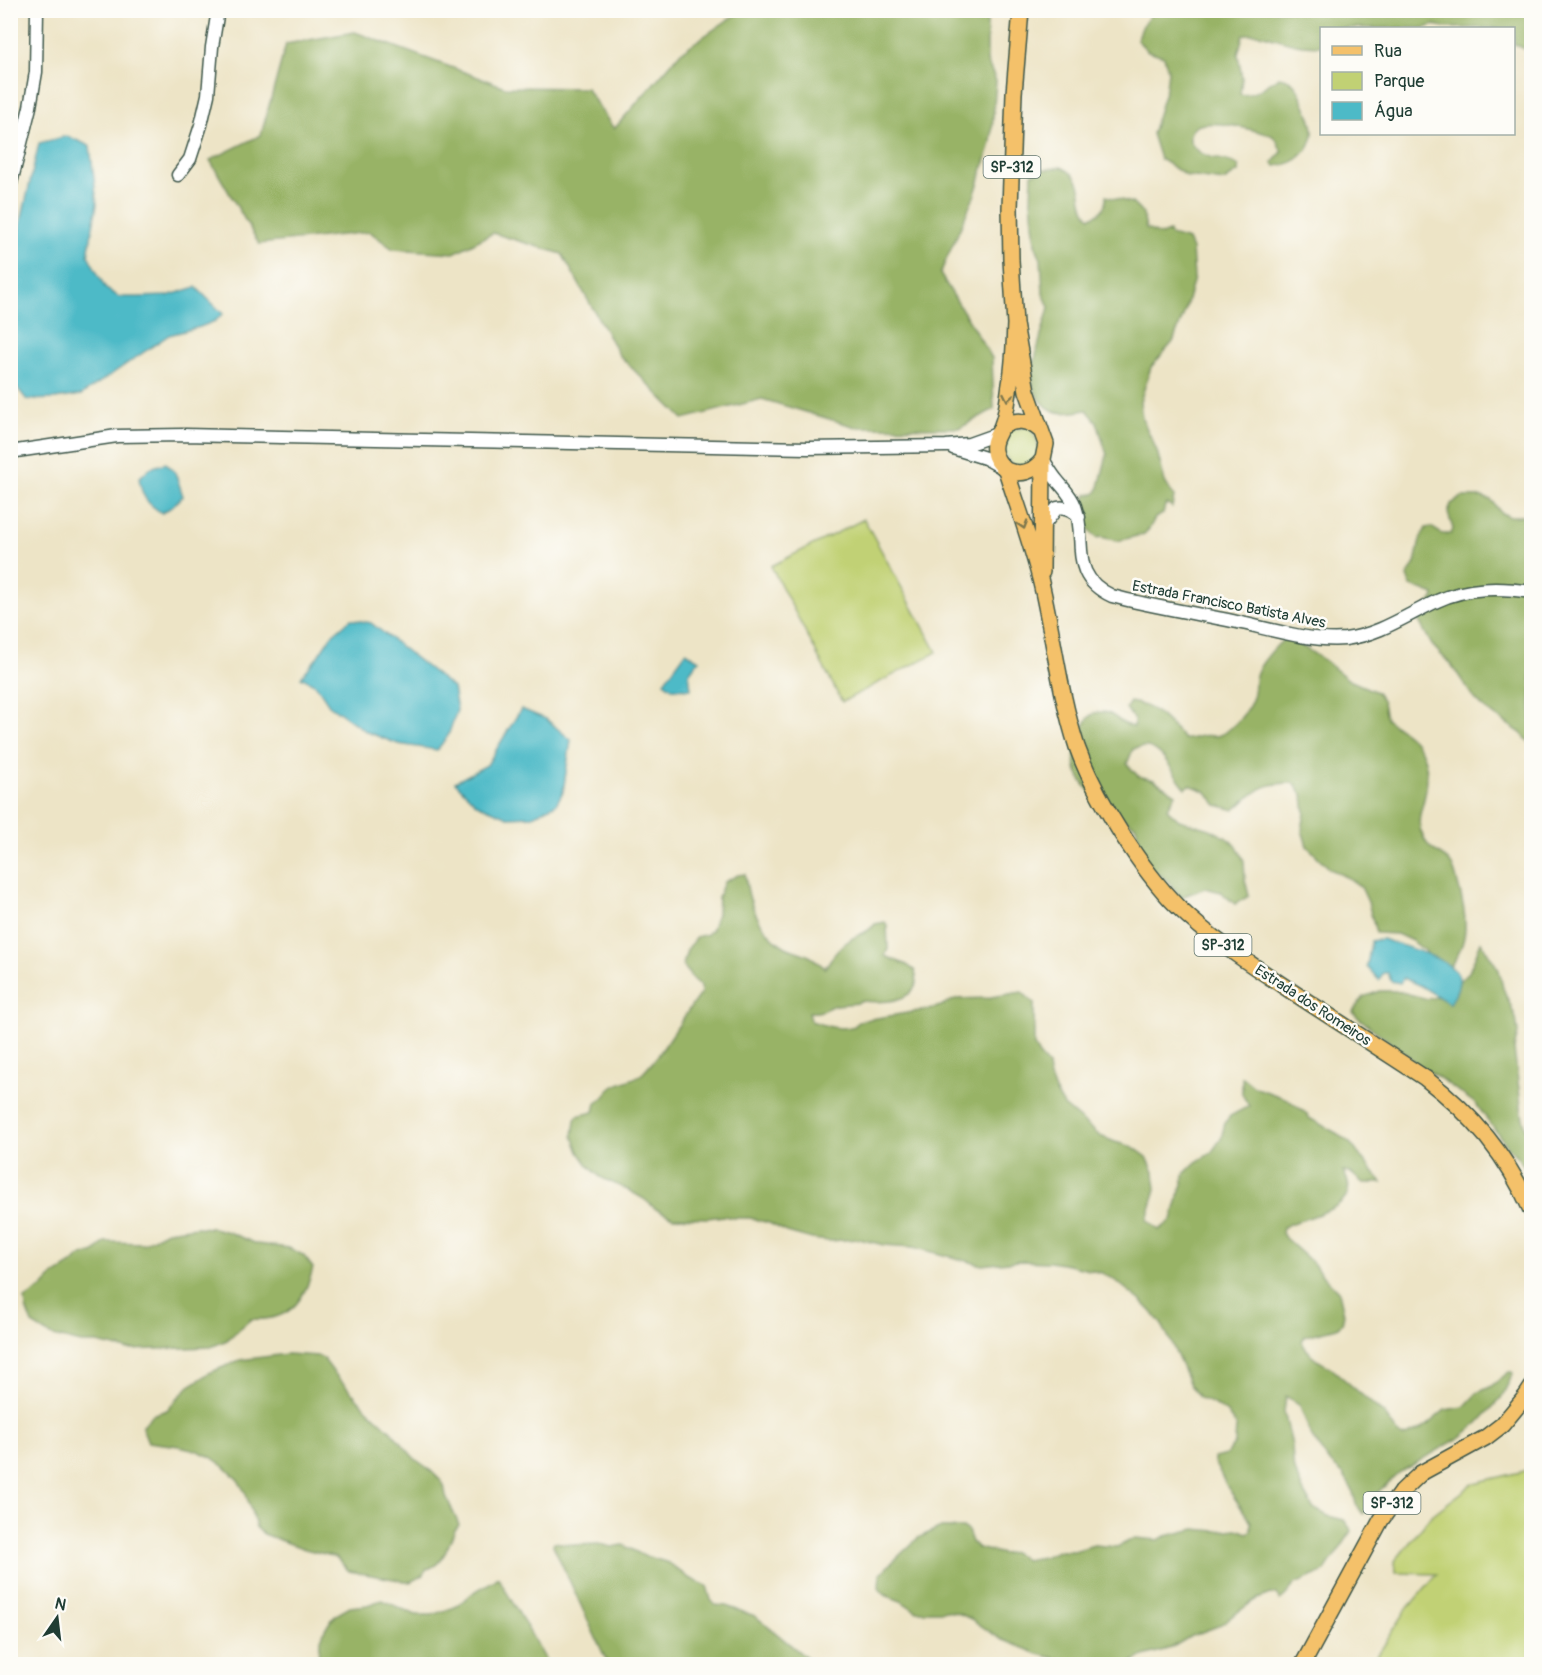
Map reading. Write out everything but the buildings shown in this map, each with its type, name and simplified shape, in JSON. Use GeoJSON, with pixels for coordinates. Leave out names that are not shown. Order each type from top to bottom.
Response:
{"type":"FeatureCollection","features":[{"type":"Feature","properties":{"kind":"main road","name":"Estrada dos Romeiros"},"geometry":{"type":"LineString","coordinates":[[1021,10],[1014,93],[1010,208],[1015,324],[1011,382],[993,450],[995,457],[1006,470],[1041,584],[1068,712],[1078,747],[1091,779],[1144,867],[1177,906],[1210,936],[1244,960],[1449,1096],[1483,1131],[1530,1204]]}},
{"type":"Feature","properties":{"kind":"main road","name":"Estrada dos Romeiros"},"geometry":{"type":"LineString","coordinates":[[1015,324],[1027,391],[1046,444],[1043,459],[1041,584]]}},
{"type":"Feature","properties":{"kind":"main road"},"geometry":{"type":"LineString","coordinates":[[999,430],[1009,423],[1026,421],[1040,430]]}},
{"type":"Feature","properties":{"kind":"main road"},"geometry":{"type":"LineString","coordinates":[[1006,470],[1027,472],[1034,469],[1043,459]]}},
{"type":"Feature","properties":{"kind":"main road","name":"SP-312"},"geometry":{"type":"LineString","coordinates":[[1303,1665],[1382,1520],[1401,1492],[1421,1473],[1485,1438],[1502,1425],[1532,1387]]}},
{"type":"Feature","properties":{"kind":"street"},"geometry":{"type":"LineString","coordinates":[[10,187],[30,107],[36,72],[37,10]]}},
{"type":"Feature","properties":{"kind":"street"},"geometry":{"type":"LineString","coordinates":[[178,175],[190,159],[201,125],[208,95],[218,10]]}},
{"type":"Feature","properties":{"kind":"street"},"geometry":{"type":"LineString","coordinates":[[10,452],[117,436],[173,435],[797,447],[946,446],[969,444],[999,430]]}},
{"type":"Feature","properties":{"kind":"street"},"geometry":{"type":"LineString","coordinates":[[946,446],[976,454],[1006,470]]}},
{"type":"Feature","properties":{"kind":"street","name":"Estrada Francisco Batista Alves"},"geometry":{"type":"LineString","coordinates":[[1043,459],[1072,498],[1078,517],[1083,566],[1087,577],[1100,590],[1127,600],[1314,638],[1345,639],[1378,631],[1458,593],[1480,589],[1532,592]]}},
{"type":"Feature","properties":{"kind":"street"},"geometry":{"type":"LineString","coordinates":[[1043,526],[1054,511],[1061,507],[1069,509],[1078,517]]}},
{"type":"Feature","properties":{"kind":"green space"},"geometry":{"type":"Polygon","coordinates":[[[752,10],[916,10],[932,18],[936,11],[987,11],[987,61],[996,81],[991,143],[975,194],[940,274],[992,358],[994,409],[960,428],[856,427],[762,399],[683,419],[619,355],[562,254],[493,233],[454,253],[393,249],[370,232],[259,244],[210,160],[261,135],[286,44],[355,32],[505,87],[586,88],[614,129],[681,52],[738,13],[752,10]]]}},
{"type":"Feature","properties":{"kind":"green space"},"geometry":{"type":"Polygon","coordinates":[[[1187,10],[1531,11],[1531,56],[1525,49],[1515,44],[1515,27],[1442,27],[1435,25],[1428,27],[1320,27],[1320,46],[1299,45],[1256,34],[1243,35],[1238,54],[1242,78],[1240,94],[1255,92],[1279,77],[1290,81],[1298,90],[1308,112],[1313,138],[1307,150],[1298,158],[1290,163],[1276,166],[1272,163],[1282,152],[1276,139],[1271,135],[1228,125],[1205,124],[1196,127],[1191,132],[1190,142],[1200,153],[1239,166],[1238,172],[1224,181],[1187,176],[1160,159],[1152,134],[1166,88],[1168,71],[1164,56],[1148,51],[1137,40],[1143,25],[1152,13],[1163,11],[1170,13],[1187,10]]]}},
{"type":"Feature","properties":{"kind":"green space"},"geometry":{"type":"Polygon","coordinates":[[[1061,167],[1076,178],[1085,211],[1090,217],[1102,210],[1106,196],[1132,203],[1143,214],[1146,229],[1161,235],[1169,232],[1170,235],[1188,240],[1192,249],[1194,278],[1185,311],[1173,342],[1151,367],[1140,402],[1142,418],[1157,451],[1165,482],[1174,497],[1172,507],[1165,505],[1163,514],[1155,518],[1144,534],[1118,541],[1097,538],[1089,529],[1085,518],[1084,506],[1087,494],[1094,494],[1098,491],[1107,455],[1097,422],[1087,410],[1062,413],[1051,409],[1038,397],[1033,386],[1035,358],[1049,307],[1043,293],[1041,259],[1035,244],[1031,201],[1032,174],[1040,170],[1061,167]]]}},
{"type":"Feature","properties":{"kind":"green space"},"geometry":{"type":"Polygon","coordinates":[[[1029,427],[1037,441],[1038,458],[1028,468],[1012,465],[1003,449],[1006,430],[1029,427]]]}},
{"type":"Feature","properties":{"kind":"green space"},"geometry":{"type":"Polygon","coordinates":[[[1462,497],[1482,497],[1491,500],[1501,513],[1509,516],[1531,516],[1531,744],[1521,733],[1486,710],[1473,697],[1453,667],[1432,645],[1416,616],[1433,599],[1434,595],[1411,586],[1407,577],[1415,563],[1420,540],[1426,528],[1431,527],[1442,534],[1451,534],[1453,529],[1448,513],[1451,504],[1462,497]]]}},
{"type":"Feature","properties":{"kind":"green space"},"geometry":{"type":"Polygon","coordinates":[[[864,519],[937,652],[842,702],[771,566],[864,519]]]}},
{"type":"Feature","properties":{"kind":"green space"},"geometry":{"type":"Polygon","coordinates":[[[1285,638],[1291,639],[1324,660],[1349,680],[1377,692],[1383,702],[1386,719],[1409,736],[1422,753],[1427,778],[1420,830],[1431,848],[1453,867],[1464,909],[1463,942],[1453,963],[1444,973],[1431,964],[1424,950],[1412,941],[1397,934],[1376,933],[1368,902],[1361,887],[1330,869],[1307,846],[1302,830],[1305,813],[1303,796],[1294,783],[1267,786],[1234,810],[1217,805],[1205,791],[1190,785],[1186,788],[1164,758],[1153,749],[1144,747],[1133,749],[1127,764],[1138,776],[1154,780],[1176,794],[1167,809],[1179,820],[1210,829],[1237,846],[1244,861],[1249,896],[1235,904],[1221,892],[1205,888],[1181,897],[1168,881],[1149,867],[1143,857],[1136,826],[1095,797],[1078,774],[1075,763],[1076,746],[1087,720],[1091,715],[1106,712],[1125,725],[1134,727],[1134,720],[1126,708],[1130,702],[1154,711],[1184,739],[1218,736],[1225,732],[1248,708],[1253,697],[1258,670],[1285,638]]]}},
{"type":"Feature","properties":{"kind":"green space"},"geometry":{"type":"Polygon","coordinates":[[[745,874],[752,905],[761,924],[784,946],[808,955],[825,968],[836,952],[847,942],[866,932],[875,924],[885,922],[888,949],[885,956],[915,971],[917,982],[915,986],[912,991],[901,998],[887,1001],[859,1001],[832,1006],[820,1012],[809,1012],[811,1021],[844,1028],[855,1026],[859,1021],[941,1006],[955,999],[989,998],[1022,992],[1034,1003],[1034,1046],[1048,1065],[1055,1091],[1064,1106],[1100,1136],[1133,1147],[1147,1157],[1154,1172],[1156,1189],[1147,1220],[1159,1230],[1172,1220],[1185,1173],[1196,1162],[1211,1153],[1221,1139],[1225,1123],[1230,1116],[1249,1106],[1242,1094],[1242,1077],[1254,1087],[1287,1099],[1309,1118],[1338,1134],[1350,1143],[1382,1183],[1363,1183],[1351,1173],[1343,1172],[1348,1184],[1348,1193],[1342,1201],[1333,1208],[1283,1228],[1282,1233],[1285,1238],[1313,1263],[1339,1292],[1344,1314],[1342,1323],[1337,1328],[1305,1336],[1302,1341],[1304,1346],[1315,1359],[1330,1367],[1385,1415],[1399,1435],[1403,1437],[1422,1429],[1445,1410],[1464,1407],[1477,1393],[1512,1372],[1501,1398],[1478,1423],[1461,1437],[1400,1472],[1377,1493],[1363,1514],[1343,1474],[1331,1464],[1312,1438],[1300,1406],[1286,1396],[1284,1412],[1292,1445],[1293,1463],[1304,1493],[1313,1508],[1328,1516],[1344,1520],[1352,1531],[1325,1571],[1295,1584],[1280,1600],[1276,1595],[1270,1594],[1255,1600],[1218,1626],[1129,1664],[1058,1659],[1038,1654],[1001,1639],[958,1613],[916,1611],[901,1601],[885,1595],[879,1588],[880,1574],[918,1538],[939,1528],[963,1528],[968,1531],[972,1542],[978,1548],[1003,1554],[1013,1552],[1025,1560],[1094,1545],[1117,1547],[1135,1538],[1158,1540],[1195,1529],[1216,1531],[1237,1529],[1247,1533],[1251,1531],[1251,1522],[1214,1462],[1214,1458],[1226,1455],[1235,1443],[1236,1426],[1227,1413],[1199,1398],[1190,1385],[1162,1325],[1152,1312],[1116,1281],[1102,1273],[1050,1262],[1017,1261],[982,1265],[913,1247],[884,1245],[859,1239],[829,1241],[812,1239],[750,1218],[673,1217],[656,1209],[630,1191],[600,1177],[588,1165],[579,1152],[573,1136],[577,1116],[594,1112],[596,1103],[613,1087],[643,1073],[666,1044],[701,993],[701,986],[683,965],[687,950],[696,937],[711,931],[717,914],[718,897],[724,882],[745,874]]]}},
{"type":"Feature","properties":{"kind":"green space"},"geometry":{"type":"Polygon","coordinates":[[[1481,942],[1499,970],[1503,988],[1516,1018],[1518,1033],[1514,1049],[1522,1114],[1526,1130],[1531,1135],[1531,1174],[1476,1104],[1419,1066],[1353,1012],[1363,997],[1380,991],[1397,991],[1428,999],[1444,995],[1469,972],[1481,942]]]}},
{"type":"Feature","properties":{"kind":"green space"},"geometry":{"type":"Polygon","coordinates":[[[197,1227],[228,1232],[257,1244],[289,1248],[303,1255],[313,1268],[305,1291],[293,1307],[285,1313],[264,1319],[251,1319],[227,1340],[211,1347],[128,1350],[97,1343],[81,1343],[50,1335],[32,1324],[25,1299],[79,1257],[95,1252],[105,1242],[144,1243],[167,1231],[197,1227]]]}},
{"type":"Feature","properties":{"kind":"green space"},"geometry":{"type":"Polygon","coordinates":[[[287,1354],[323,1358],[366,1408],[391,1431],[415,1459],[429,1469],[444,1485],[446,1496],[459,1525],[441,1559],[437,1564],[426,1569],[424,1575],[410,1582],[349,1571],[336,1557],[263,1534],[256,1527],[246,1494],[238,1480],[225,1467],[196,1450],[148,1442],[142,1427],[152,1415],[167,1410],[189,1386],[207,1374],[240,1360],[287,1354]]]}},
{"type":"Feature","properties":{"kind":"green space"},"geometry":{"type":"Polygon","coordinates":[[[1531,1468],[1531,1664],[1372,1664],[1407,1609],[1437,1574],[1396,1573],[1395,1561],[1432,1515],[1474,1483],[1531,1468]]]}},
{"type":"Feature","properties":{"kind":"green space"},"geometry":{"type":"Polygon","coordinates":[[[554,1542],[576,1545],[600,1544],[612,1547],[623,1545],[642,1555],[669,1563],[689,1578],[707,1586],[715,1605],[726,1606],[755,1616],[814,1664],[608,1664],[553,1545],[554,1542]]]}},
{"type":"Feature","properties":{"kind":"green space"},"geometry":{"type":"Polygon","coordinates":[[[498,1577],[548,1664],[317,1664],[320,1642],[326,1627],[336,1615],[350,1607],[382,1600],[416,1615],[432,1615],[455,1607],[498,1577]]]}},
{"type":"Feature","properties":{"kind":"water"},"geometry":{"type":"Polygon","coordinates":[[[67,136],[90,146],[97,204],[88,255],[106,289],[119,297],[138,297],[167,296],[196,287],[223,314],[215,321],[200,327],[169,335],[81,395],[27,400],[14,384],[11,374],[11,265],[39,143],[67,136]]]}},
{"type":"Feature","properties":{"kind":"water"},"geometry":{"type":"Polygon","coordinates":[[[166,463],[175,472],[183,496],[162,513],[146,499],[139,478],[150,468],[166,463]]]}},
{"type":"Feature","properties":{"kind":"water"},"geometry":{"type":"Polygon","coordinates":[[[351,619],[371,623],[453,688],[457,710],[448,736],[437,750],[398,744],[367,732],[329,705],[316,685],[301,677],[331,636],[351,619]]]}},
{"type":"Feature","properties":{"kind":"water"},"geometry":{"type":"Polygon","coordinates":[[[686,652],[699,660],[689,673],[691,689],[672,688],[664,682],[686,652]]]}},
{"type":"Feature","properties":{"kind":"water"},"geometry":{"type":"Polygon","coordinates":[[[521,709],[546,719],[571,740],[563,792],[556,804],[533,816],[508,817],[477,804],[455,782],[487,765],[521,709]]]}},
{"type":"Feature","properties":{"kind":"water"},"geometry":{"type":"Polygon","coordinates":[[[1382,939],[1437,959],[1455,971],[1459,978],[1459,985],[1450,1004],[1403,978],[1400,983],[1391,981],[1388,973],[1383,973],[1379,980],[1367,967],[1371,941],[1382,939]]]}}]}
